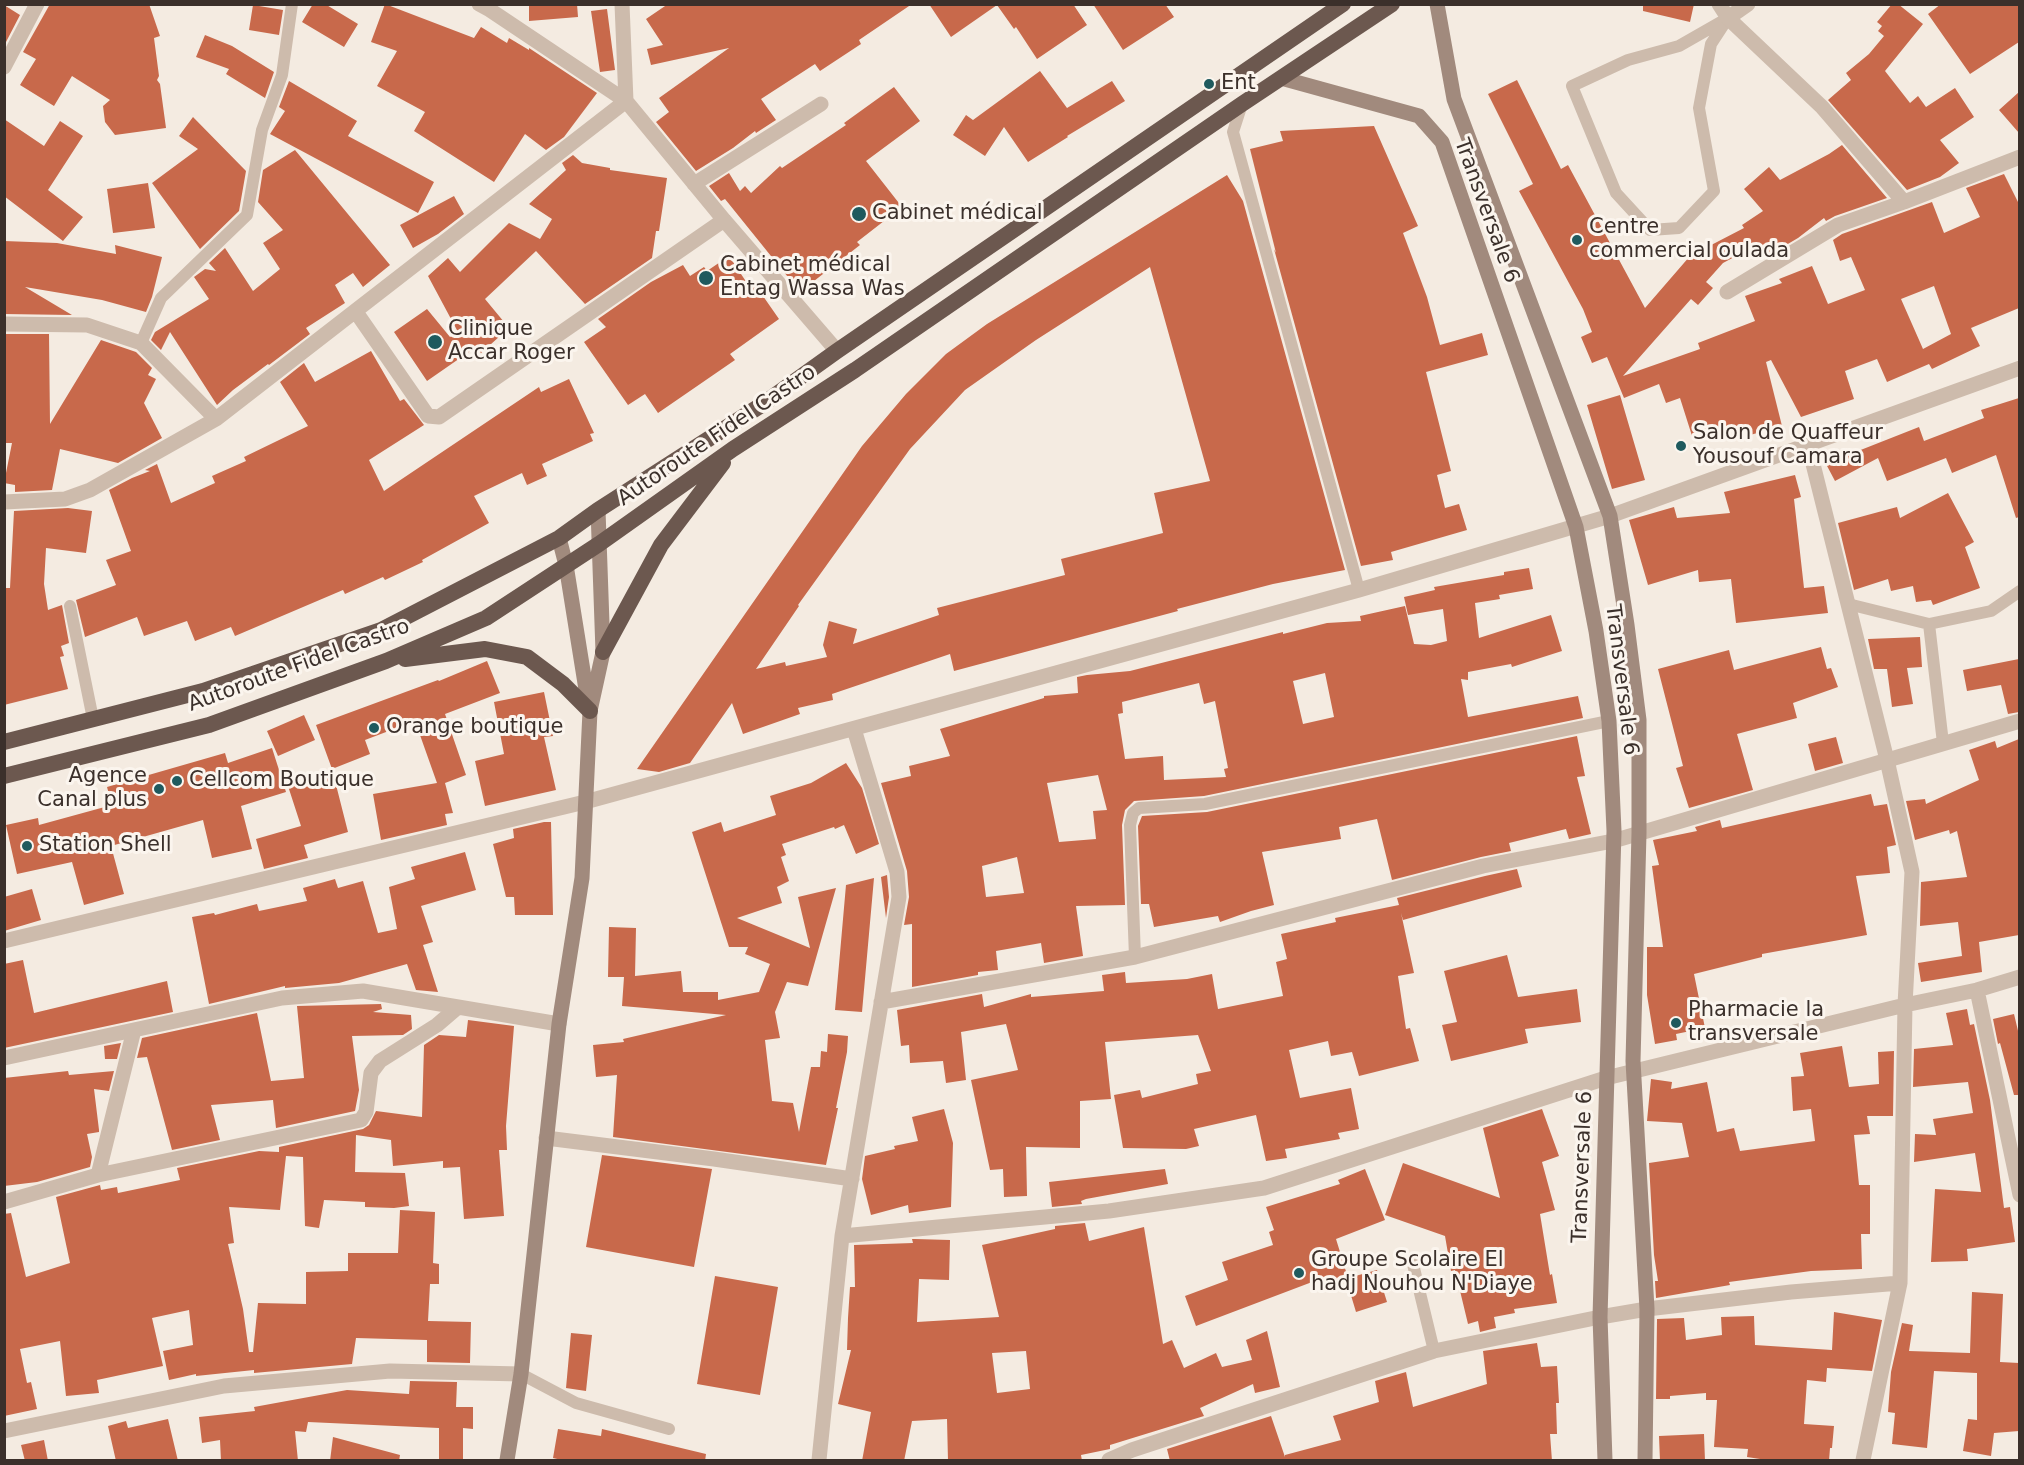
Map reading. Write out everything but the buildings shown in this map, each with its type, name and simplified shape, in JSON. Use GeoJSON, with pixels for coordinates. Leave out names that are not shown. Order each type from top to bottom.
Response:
{"type":"FeatureCollection","features":[{"type":"Feature","properties":{"kind":"highway","name":"Autoroute Fidel Castro"},"geometry":{"type":"LineString","coordinates":[[4,742],[203,691],[381,630],[559,538],[598,510],[763,404],[1343,4]]}},
{"type":"Feature","properties":{"kind":"highway","name":"Autoroute Fidel Castro"},"geometry":{"type":"LineString","coordinates":[[4,776],[209,724],[386,661],[486,618],[599,544],[733,449],[855,370],[1242,104],[1392,4]]}},
{"type":"Feature","properties":{"kind":"highway"},"geometry":{"type":"LineString","coordinates":[[603,652],[661,545],[733,449]]}},
{"type":"Feature","properties":{"kind":"highway"},"geometry":{"type":"LineString","coordinates":[[386,661],[485,649],[527,657],[563,684],[590,711]]}},
{"type":"Feature","properties":{"kind":"main road","name":"Transversale 6"},"geometry":{"type":"LineString","coordinates":[[1437,4],[1454,99],[1610,516],[1627,625],[1639,720],[1640,834],[1634,1073],[1647,1309],[1645,1461]]}},
{"type":"Feature","properties":{"kind":"main road","name":"Transversale 6"},"geometry":{"type":"LineString","coordinates":[[1281,78],[1419,116],[1442,142],[1576,527],[1596,631],[1609,721],[1613,841],[1600,1317],[1605,1461]]}},
{"type":"Feature","properties":{"kind":"main road"},"geometry":{"type":"LineString","coordinates":[[507,1461],[521,1374],[559,1024],[582,878],[590,711],[603,652],[598,510]]}},
{"type":"Feature","properties":{"kind":"main road"},"geometry":{"type":"LineString","coordinates":[[559,538],[566,565],[590,711]]}},
{"type":"Feature","properties":{"kind":"street"},"geometry":{"type":"LineString","coordinates":[[4,68],[37,4]]}},
{"type":"Feature","properties":{"kind":"street"},"geometry":{"type":"LineString","coordinates":[[479,4],[626,100],[724,220],[837,351]]}},
{"type":"Feature","properties":{"kind":"street"},"geometry":{"type":"LineString","coordinates":[[1719,4],[1728,18],[1822,107],[1904,202]]}},
{"type":"Feature","properties":{"kind":"street"},"geometry":{"type":"LineString","coordinates":[[1728,18],[1749,4]]}},
{"type":"Feature","properties":{"kind":"street"},"geometry":{"type":"LineString","coordinates":[[623,5],[626,100]]}},
{"type":"Feature","properties":{"kind":"street"},"geometry":{"type":"LineString","coordinates":[[4,502],[65,499],[90,489],[149,458],[216,419],[626,100]]}},
{"type":"Feature","properties":{"kind":"street"},"geometry":{"type":"LineString","coordinates":[[694,184],[821,104]]}},
{"type":"Feature","properties":{"kind":"street"},"geometry":{"type":"LineString","coordinates":[[1727,292],[1838,225],[2019,157]]}},
{"type":"Feature","properties":{"kind":"street"},"geometry":{"type":"LineString","coordinates":[[356,312],[428,416],[439,417],[724,220]]}},
{"type":"Feature","properties":{"kind":"street"},"geometry":{"type":"LineString","coordinates":[[4,324],[87,325],[141,343],[216,419]]}},
{"type":"Feature","properties":{"kind":"street"},"geometry":{"type":"LineString","coordinates":[[4,941],[585,802],[1359,590],[1610,516],[2019,368]]}},
{"type":"Feature","properties":{"kind":"street"},"geometry":{"type":"LineString","coordinates":[[1808,444],[1887,760],[1912,872],[1905,1005],[1900,1283],[1863,1461]]}},
{"type":"Feature","properties":{"kind":"street"},"geometry":{"type":"LineString","coordinates":[[881,1002],[1135,957],[1483,866],[1613,841],[2019,721]]}},
{"type":"Feature","properties":{"kind":"street"},"geometry":{"type":"LineString","coordinates":[[819,1461],[842,1236],[899,897],[897,872],[854,729]]}},
{"type":"Feature","properties":{"kind":"street"},"geometry":{"type":"LineString","coordinates":[[842,1236],[1109,1211],[1264,1188],[1606,1078],[1905,1005],[1977,990],[2019,977]]}},
{"type":"Feature","properties":{"kind":"street"},"geometry":{"type":"LineString","coordinates":[[1977,990],[2019,1195]]}},
{"type":"Feature","properties":{"kind":"street"},"geometry":{"type":"LineString","coordinates":[[4,1058],[282,998],[363,991],[559,1024]]}},
{"type":"Feature","properties":{"kind":"street"},"geometry":{"type":"LineString","coordinates":[[4,1202],[98,1175],[361,1120],[366,1112],[371,1073],[380,1061],[437,1025],[458,1007]]}},
{"type":"Feature","properties":{"kind":"street"},"geometry":{"type":"LineString","coordinates":[[98,1175],[134,1030]]}},
{"type":"Feature","properties":{"kind":"street"},"geometry":{"type":"LineString","coordinates":[[546,1138],[852,1179]]}},
{"type":"Feature","properties":{"kind":"street"},"geometry":{"type":"LineString","coordinates":[[1109,1461],[1143,1447],[1434,1352],[1647,1309],[1900,1283]]}},
{"type":"Feature","properties":{"kind":"street"},"geometry":{"type":"LineString","coordinates":[[4,1431],[224,1386],[390,1371],[521,1374]]}},
{"type":"Feature","properties":{"kind":"lane"},"geometry":{"type":"LineString","coordinates":[[141,343],[161,298],[247,215],[262,130],[282,75],[292,4]]}},
{"type":"Feature","properties":{"kind":"lane"},"geometry":{"type":"LineString","coordinates":[[1728,18],[1711,44],[1699,108],[1714,191],[1679,228],[1650,230],[1616,193],[1572,86],[1628,60],[1679,46],[1728,18]]}},
{"type":"Feature","properties":{"kind":"lane"},"geometry":{"type":"LineString","coordinates":[[1242,104],[1233,132],[1359,590]]}},
{"type":"Feature","properties":{"kind":"lane"},"geometry":{"type":"LineString","coordinates":[[1848,604],[1929,624],[1992,611],[2019,591]]}},
{"type":"Feature","properties":{"kind":"lane"},"geometry":{"type":"LineString","coordinates":[[70,606],[93,719]]}},
{"type":"Feature","properties":{"kind":"lane"},"geometry":{"type":"LineString","coordinates":[[1929,624],[1943,744]]}},
{"type":"Feature","properties":{"kind":"lane"},"geometry":{"type":"LineString","coordinates":[[1135,957],[1130,825],[1133,813],[1139,808],[1205,804],[1609,721]]}},
{"type":"Feature","properties":{"kind":"lane"},"geometry":{"type":"LineString","coordinates":[[1412,1260],[1434,1352]]}},
{"type":"Feature","properties":{"kind":"lane"},"geometry":{"type":"LineString","coordinates":[[521,1374],[576,1402],[669,1429]]}},
{"type":"Feature","properties":{"kind":"place","name":"Ent"},"geometry":{"type":"Point","coordinates":[1209,84]}},
{"type":"Feature","properties":{"kind":"place","name":"Cabinet médical"},"geometry":{"type":"Point","coordinates":[859,214]}},
{"type":"Feature","properties":{"kind":"place","name":"Centre commercial oulada"},"geometry":{"type":"Point","coordinates":[1577,240]}},
{"type":"Feature","properties":{"kind":"place","name":"Cabinet médical Entag Wassa Was"},"geometry":{"type":"Point","coordinates":[706,278]}},
{"type":"Feature","properties":{"kind":"place","name":"Clinique Accar Roger"},"geometry":{"type":"Point","coordinates":[435,342]}},
{"type":"Feature","properties":{"kind":"place","name":"Salon de Quaffeur Yousouf Camara"},"geometry":{"type":"Point","coordinates":[1681,446]}},
{"type":"Feature","properties":{"kind":"place","name":"Orange boutique"},"geometry":{"type":"Point","coordinates":[374,728]}},
{"type":"Feature","properties":{"kind":"place","name":"Cellcom Boutique"},"geometry":{"type":"Point","coordinates":[177,781]}},
{"type":"Feature","properties":{"kind":"place","name":"Agence Canal plus"},"geometry":{"type":"Point","coordinates":[159,789]}},
{"type":"Feature","properties":{"kind":"place","name":"Station Shell"},"geometry":{"type":"Point","coordinates":[27,846]}},
{"type":"Feature","properties":{"kind":"place","name":"Pharmacie la transversale"},"geometry":{"type":"Point","coordinates":[1676,1023]}},
{"type":"Feature","properties":{"kind":"place","name":"Groupe Scolaire El hadj Nouhou N'Diaye"},"geometry":{"type":"Point","coordinates":[1299,1273]}}]}
